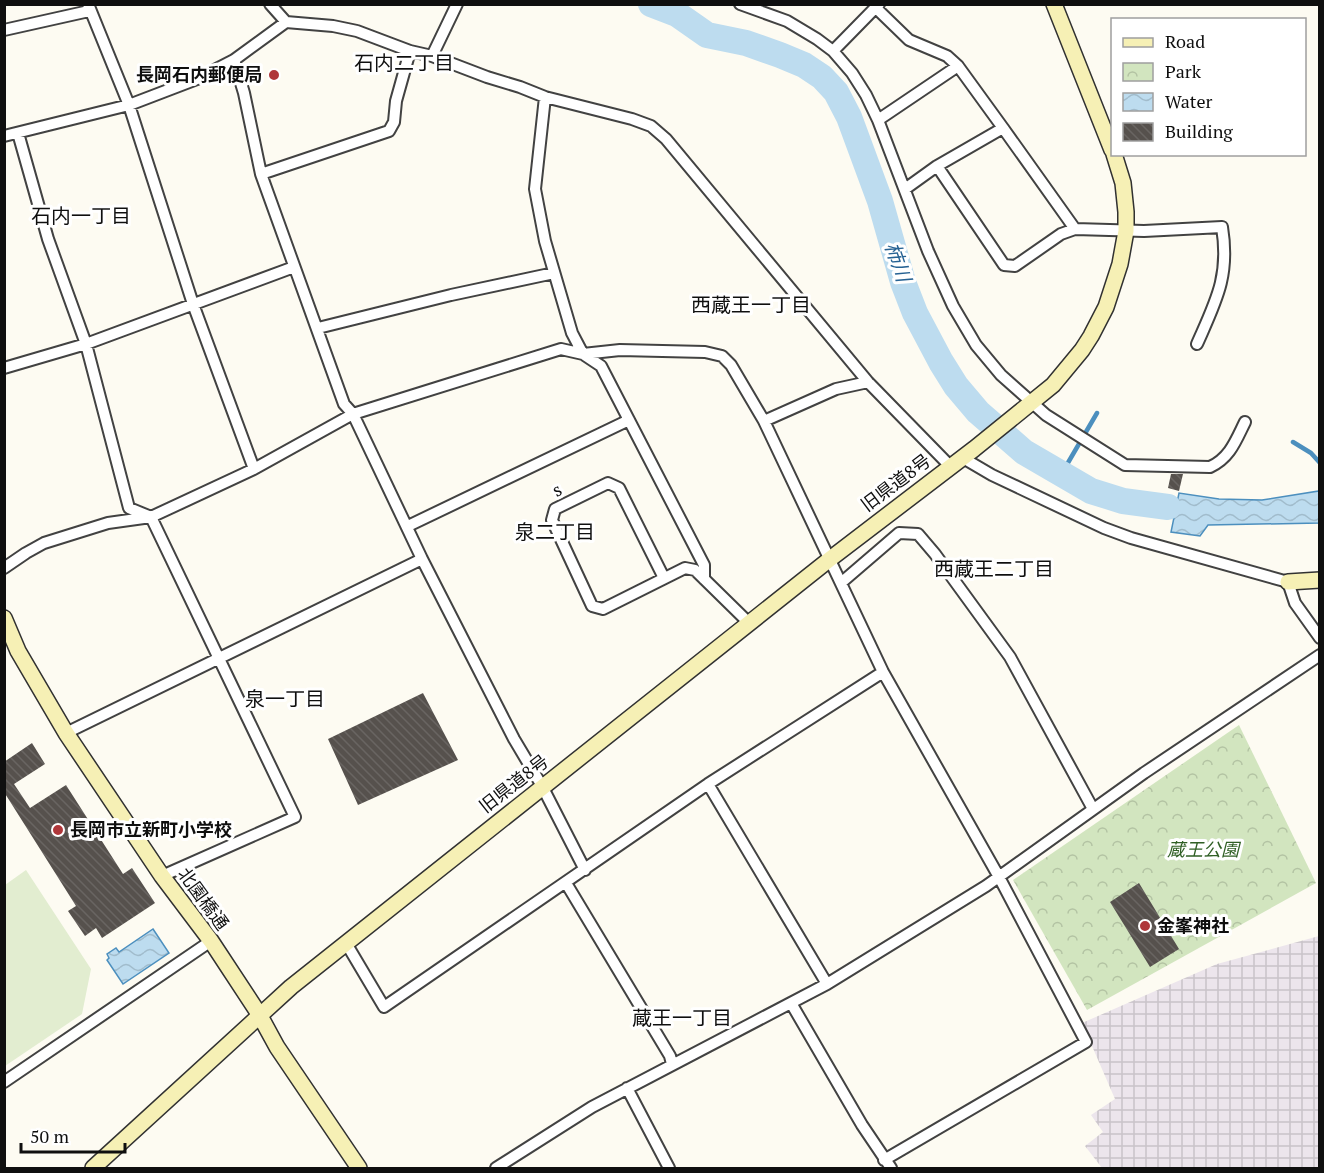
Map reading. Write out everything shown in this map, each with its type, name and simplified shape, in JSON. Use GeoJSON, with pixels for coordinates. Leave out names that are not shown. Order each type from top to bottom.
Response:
{"type":"FeatureCollection","features":[{"type":"Feature","properties":{"kind":"street"},"geometry":{"type":"LineString","coordinates":[[270,4],[286,22]]}},
{"type":"Feature","properties":{"kind":"street"},"geometry":{"type":"LineString","coordinates":[[432,56],[457,4]]}},
{"type":"Feature","properties":{"kind":"street"},"geometry":{"type":"LineString","coordinates":[[740,4],[787,21],[817,39],[833,51],[862,88],[878,120],[928,251],[965,327],[987,360],[1028,406],[1125,465],[1210,467],[1221,462],[1230,451],[1245,422]]}},
{"type":"Feature","properties":{"kind":"street"},"geometry":{"type":"LineString","coordinates":[[1054,4],[1111,145]]}},
{"type":"Feature","properties":{"kind":"street"},"geometry":{"type":"LineString","coordinates":[[833,51],[878,6],[909,40],[947,56],[958,66],[1075,229]]}},
{"type":"Feature","properties":{"kind":"street"},"geometry":{"type":"LineString","coordinates":[[4,30],[88,8],[129,105],[193,304],[254,469]]}},
{"type":"Feature","properties":{"kind":"street"},"geometry":{"type":"LineString","coordinates":[[4,136],[129,105],[197,79],[234,60],[286,22],[333,26],[357,31],[545,97],[632,119],[651,126],[666,139],[868,382],[963,458],[992,475],[1104,528],[1131,538],[1288,582],[1320,580]]}},
{"type":"Feature","properties":{"kind":"street"},"geometry":{"type":"LineString","coordinates":[[261,174],[389,131],[394,122],[396,101],[410,51]]}},
{"type":"Feature","properties":{"kind":"street"},"geometry":{"type":"LineString","coordinates":[[234,60],[244,93],[261,174],[344,404],[354,414],[422,559],[514,739],[542,786],[585,870]]}},
{"type":"Feature","properties":{"kind":"street"},"geometry":{"type":"LineString","coordinates":[[878,120],[958,66]]}},
{"type":"Feature","properties":{"kind":"street"},"geometry":{"type":"LineString","coordinates":[[545,97],[535,189],[545,241],[572,333],[583,354],[601,366],[704,565],[704,579]]}},
{"type":"Feature","properties":{"kind":"street"},"geometry":{"type":"LineString","coordinates":[[905,189],[937,166],[1003,128]]}},
{"type":"Feature","properties":{"kind":"street"},"geometry":{"type":"LineString","coordinates":[[18,133],[48,239],[86,344],[129,508],[151,517],[295,817],[162,876]]}},
{"type":"Feature","properties":{"kind":"street"},"geometry":{"type":"LineString","coordinates":[[1028,406],[1053,385],[1082,350],[1106,307],[1114,284],[1126,231],[1123,183],[1115,156]]}},
{"type":"Feature","properties":{"kind":"street"},"geometry":{"type":"LineString","coordinates":[[937,166],[1004,265],[1014,266],[1061,234],[1075,229],[1126,231],[1222,227],[1225,259],[1219,295],[1197,344]]}},
{"type":"Feature","properties":{"kind":"street"},"geometry":{"type":"LineString","coordinates":[[4,368],[86,344],[294,267]]}},
{"type":"Feature","properties":{"kind":"street"},"geometry":{"type":"LineString","coordinates":[[318,328],[451,295],[554,273]]}},
{"type":"Feature","properties":{"kind":"street"},"geometry":{"type":"LineString","coordinates":[[4,568],[44,543],[108,523],[151,517],[254,469],[354,414],[561,349],[583,354],[620,350],[705,352],[722,356],[736,372],[764,421],[883,672],[999,877],[1086,1042],[888,1164],[791,1003]]}},
{"type":"Feature","properties":{"kind":"street"},"geometry":{"type":"LineString","coordinates":[[764,421],[836,389],[868,382]]}},
{"type":"Feature","properties":{"kind":"street","name":"旧県道8号"},"geometry":{"type":"LineString","coordinates":[[93,1168],[259,1014],[346,942],[830,559],[1028,406]]}},
{"type":"Feature","properties":{"kind":"street"},"geometry":{"type":"LineString","coordinates":[[408,526],[629,420]]}},
{"type":"Feature","properties":{"kind":"street","name":"s"},"geometry":{"type":"LineString","coordinates":[[664,578],[619,488],[608,483],[555,509],[552,520],[592,606],[603,609],[685,568],[694,570],[749,623]]}},
{"type":"Feature","properties":{"kind":"street"},"geometry":{"type":"LineString","coordinates":[[842,582],[899,533],[918,534],[936,554],[1010,657],[1093,809]]}},
{"type":"Feature","properties":{"kind":"street"},"geometry":{"type":"LineString","coordinates":[[66,733],[422,559]]}},
{"type":"Feature","properties":{"kind":"street"},"geometry":{"type":"LineString","coordinates":[[1288,582],[1294,603],[1320,638]]}},
{"type":"Feature","properties":{"kind":"street","name":"北園橋通"},"geometry":{"type":"LineString","coordinates":[[4,618],[18,651],[66,733],[162,876],[211,941],[359,1168]]}},
{"type":"Feature","properties":{"kind":"street"},"geometry":{"type":"LineString","coordinates":[[496,1168],[592,1107],[827,984],[987,886],[1206,730],[1320,655]]}},
{"type":"Feature","properties":{"kind":"street"},"geometry":{"type":"LineString","coordinates":[[346,942],[384,1007],[708,784],[883,672]]}},
{"type":"Feature","properties":{"kind":"street"},"geometry":{"type":"LineString","coordinates":[[708,784],[827,984]]}},
{"type":"Feature","properties":{"kind":"street"},"geometry":{"type":"LineString","coordinates":[[566,882],[672,1064]]}},
{"type":"Feature","properties":{"kind":"street"},"geometry":{"type":"LineString","coordinates":[[4,1082],[211,941]]}},
{"type":"Feature","properties":{"kind":"street"},"geometry":{"type":"LineString","coordinates":[[627,1088],[669,1168]]}},
{"type":"Feature","properties":{"kind":"shaded area"},"geometry":{"type":"Polygon","coordinates":[[[1319,936],[1319,1168],[1102,1168],[1085,1146],[1103,1132],[1091,1115],[1115,1099],[1082,1023],[1217,964],[1319,936]]]}},
{"type":"Feature","properties":{"kind":"green space","name":"蔵王公園"},"geometry":{"type":"Polygon","coordinates":[[[1239,725],[1316,883],[1087,1010],[1013,880],[1239,725]]]}},
{"type":"Feature","properties":{"kind":"green space"},"geometry":{"type":"Polygon","coordinates":[[[26,870],[91,969],[82,1014],[5,1066],[5,885],[26,870]]]}},
{"type":"Feature","properties":{"kind":"water"},"geometry":{"type":"Polygon","coordinates":[[[1319,491],[1319,523],[1208,525],[1200,536],[1171,532],[1179,493],[1219,499],[1262,500],[1319,491]]]}},
{"type":"Feature","properties":{"kind":"water"},"geometry":{"type":"Polygon","coordinates":[[[153,929],[169,953],[123,984],[107,960],[109,958],[107,954],[116,948],[119,952],[153,929]]]}},
{"type":"Feature","properties":{"kind":"building"},"geometry":{"type":"Polygon","coordinates":[[[1171,474],[1183,474],[1179,491],[1168,488],[1171,474]]]}},
{"type":"Feature","properties":{"kind":"building"},"geometry":{"type":"Polygon","coordinates":[[[423,693],[458,760],[358,805],[328,739],[423,693]]]}},
{"type":"Feature","properties":{"kind":"building"},"geometry":{"type":"Polygon","coordinates":[[[32,743],[45,764],[14,784],[30,808],[66,785],[123,874],[132,868],[155,903],[102,938],[96,928],[85,936],[68,911],[76,906],[4,792],[4,762],[32,743]]]}},
{"type":"Feature","properties":{"kind":"building","name":"金峯神社"},"geometry":{"type":"Polygon","coordinates":[[[1139,883],[1179,949],[1150,967],[1110,902],[1139,883]]]}},
{"type":"Feature","properties":{"kind":"waterway","name":"柿川"},"geometry":{"type":"LineString","coordinates":[[651,4],[677,14],[707,35],[746,43],[780,55],[804,65],[822,77],[836,92],[849,117],[880,201],[903,282],[915,313],[956,386],[978,412],[1024,452],[1091,491],[1123,501],[1168,507]]}},
{"type":"Feature","properties":{"kind":"waterway"},"geometry":{"type":"LineString","coordinates":[[1062,473],[1097,413]]}},
{"type":"Feature","properties":{"kind":"waterway"},"geometry":{"type":"LineString","coordinates":[[1293,442],[1311,453],[1320,463]]}},
{"type":"Feature","properties":{"kind":"place","name":"長岡石内郵便局"},"geometry":{"type":"Point","coordinates":[274,75]}},
{"type":"Feature","properties":{"kind":"place","name":"長岡市立新町小学校"},"geometry":{"type":"Point","coordinates":[58,830]}},
{"type":"Feature","properties":{"kind":"place","name":"金峯神社"},"geometry":{"type":"Point","coordinates":[1145,926]}},
{"type":"Feature","properties":{"kind":"district","name":"石内二丁目"},"geometry":{"type":"Point","coordinates":[404,63]}},
{"type":"Feature","properties":{"kind":"district","name":"石内一丁目"},"geometry":{"type":"Point","coordinates":[81,216]}},
{"type":"Feature","properties":{"kind":"district","name":"西蔵王一丁目"},"geometry":{"type":"Point","coordinates":[751,305]}},
{"type":"Feature","properties":{"kind":"district","name":"泉二丁目"},"geometry":{"type":"Point","coordinates":[555,532]}},
{"type":"Feature","properties":{"kind":"district","name":"西蔵王二丁目"},"geometry":{"type":"Point","coordinates":[994,569]}},
{"type":"Feature","properties":{"kind":"district","name":"泉一丁目"},"geometry":{"type":"Point","coordinates":[285,699]}},
{"type":"Feature","properties":{"kind":"district","name":"蔵王一丁目"},"geometry":{"type":"Point","coordinates":[682,1018]}}]}
